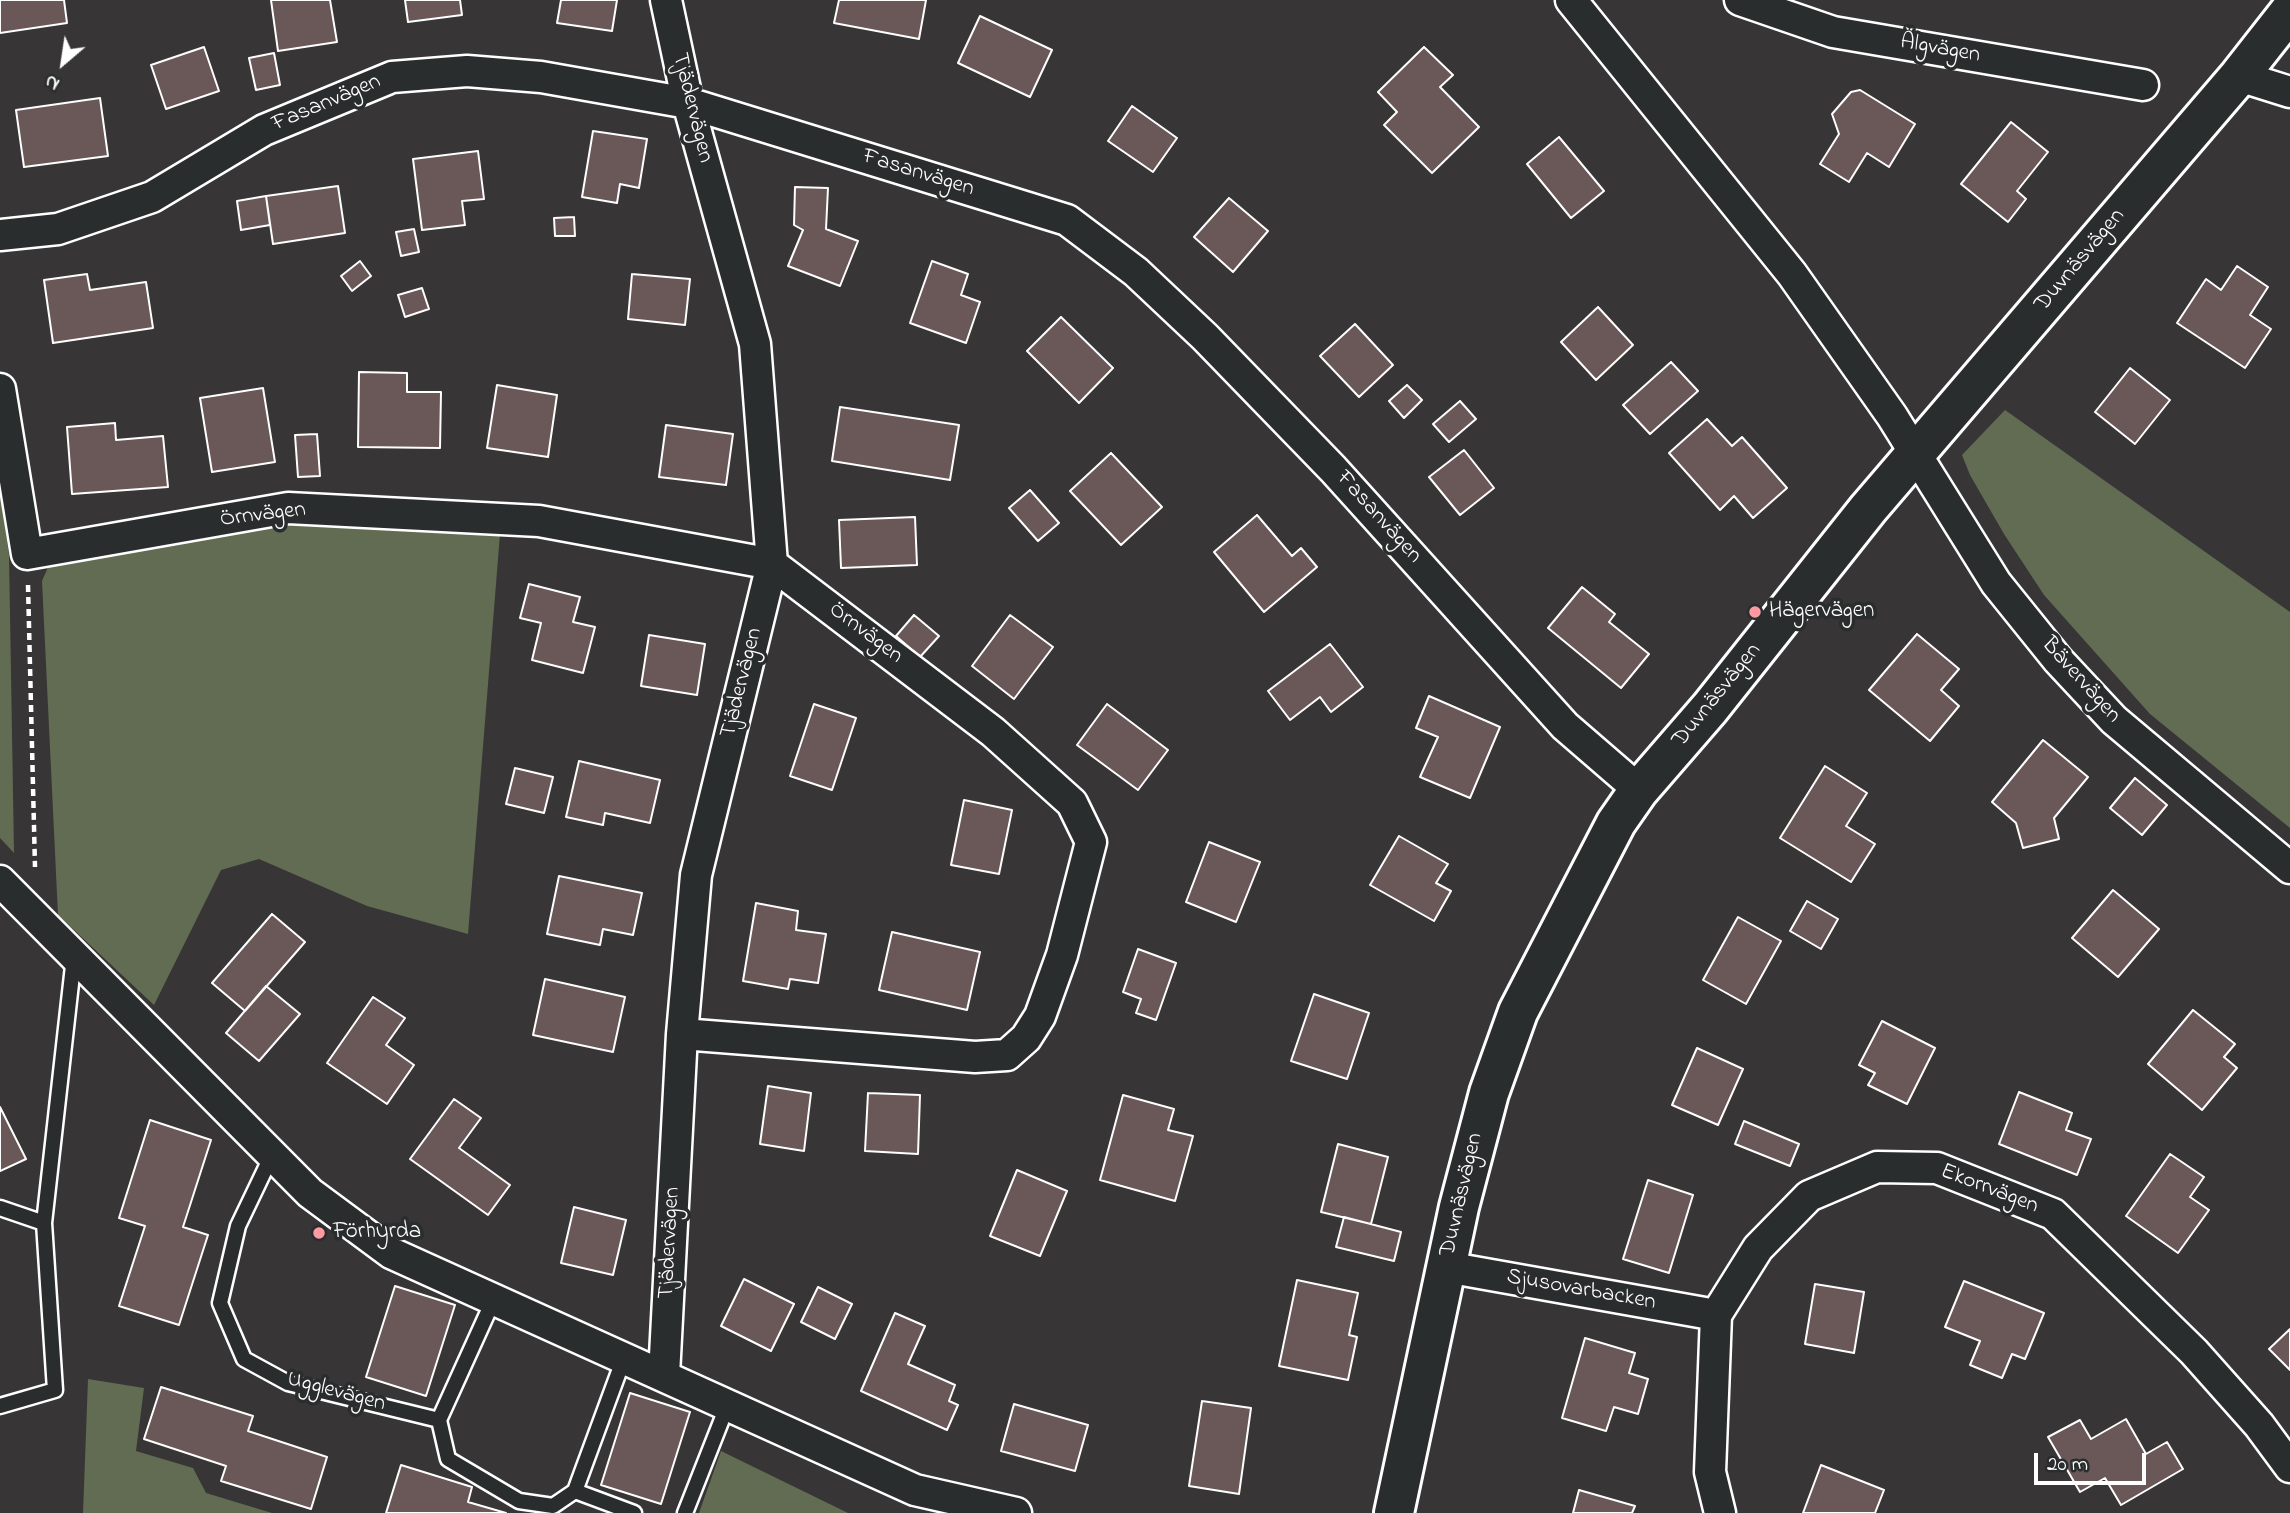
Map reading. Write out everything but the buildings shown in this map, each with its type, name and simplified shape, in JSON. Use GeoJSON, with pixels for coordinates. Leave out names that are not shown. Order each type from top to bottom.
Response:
{"type":"FeatureCollection","features":[{"type":"Feature","properties":{"kind":"street","name":"Tjädervägen"},"geometry":{"type":"LineString","coordinates":[[664,1375],[682,1034],[696,875],[772,564],[755,344],[688,103],[666,0]]}},
{"type":"Feature","properties":{"kind":"street","name":"Älgvägen"},"geometry":{"type":"LineString","coordinates":[[1740,0],[1833,32],[2143,85]]}},
{"type":"Feature","properties":{"kind":"street"},"geometry":{"type":"LineString","coordinates":[[1577,3],[1793,274],[1892,415],[1916,454]]}},
{"type":"Feature","properties":{"kind":"street","name":"Duvnäsvägen"},"geometry":{"type":"LineString","coordinates":[[1394,1513],[1473,1148],[1518,1012],[1616,823],[1639,790],[1916,454],[2238,76],[2290,11]]}},
{"type":"Feature","properties":{"kind":"street","name":"Fasanvägen"},"geometry":{"type":"LineString","coordinates":[[0,235],[58,229],[152,197],[264,130],[392,77],[467,71],[541,77],[688,103],[1067,220],[1136,272],[1205,337],[1333,469],[1565,726],[1639,790]]}},
{"type":"Feature","properties":{"kind":"street"},"geometry":{"type":"LineString","coordinates":[[2238,76],[2290,92]]}},
{"type":"Feature","properties":{"kind":"street"},"geometry":{"type":"LineString","coordinates":[[0,389],[27,555]]}},
{"type":"Feature","properties":{"kind":"street","name":"Bävervägen"},"geometry":{"type":"LineString","coordinates":[[1916,454],[1996,583],[2058,660],[2114,720],[2290,868]]}},
{"type":"Feature","properties":{"kind":"street","name":"Örnvägen"},"geometry":{"type":"LineString","coordinates":[[27,555],[288,508],[539,522],[772,564],[993,732],[1072,803],[1091,842],[1062,956],[1041,1016],[1026,1038],[1007,1055],[975,1056],[682,1034]]}},
{"type":"Feature","properties":{"kind":"street"},"geometry":{"type":"LineString","coordinates":[[0,881],[310,1193],[390,1252],[493,1301],[664,1375],[915,1490],[1016,1513]]}},
{"type":"Feature","properties":{"kind":"street","name":"Ekorrvägen"},"geometry":{"type":"LineString","coordinates":[[1720,1513],[1710,1472],[1716,1315],[1758,1248],[1809,1196],[1877,1167],[1937,1168],[2053,1214],[2194,1352],[2259,1425],[2290,1467]]}},
{"type":"Feature","properties":{"kind":"street","name":"Sjusovarbacken"},"geometry":{"type":"LineString","coordinates":[[1446,1267],[1716,1315]]}},
{"type":"Feature","properties":{"kind":"lane"},"geometry":{"type":"LineString","coordinates":[[0,1406],[55,1390],[44,1223],[74,956]]}},
{"type":"Feature","properties":{"kind":"lane","name":"Ugglevägen"},"geometry":{"type":"LineString","coordinates":[[272,1155],[238,1226],[220,1303],[244,1359],[288,1383],[439,1419]]}},
{"type":"Feature","properties":{"kind":"lane"},"geometry":{"type":"LineString","coordinates":[[0,1208],[44,1223]]}},
{"type":"Feature","properties":{"kind":"lane"},"geometry":{"type":"LineString","coordinates":[[493,1301],[439,1419],[448,1459],[519,1501],[553,1506],[575,1491],[624,1358]]}},
{"type":"Feature","properties":{"kind":"lane"},"geometry":{"type":"LineString","coordinates":[[685,1513],[728,1404]]}},
{"type":"Feature","properties":{"kind":"lane"},"geometry":{"type":"LineString","coordinates":[[575,1491],[634,1513]]}},
{"type":"Feature","properties":{"kind":"path"},"geometry":{"type":"LineString","coordinates":[[27,555],[36,917]]}},
{"type":"Feature","properties":{"kind":"green space"},"geometry":{"type":"Polygon","coordinates":[[[2005,410],[2290,612],[2290,828],[2150,714],[2044,595],[2004,534],[1970,475],[1962,455],[2005,410]]]}},
{"type":"Feature","properties":{"kind":"green space"},"geometry":{"type":"Polygon","coordinates":[[[0,488],[9,555],[14,853],[0,838],[0,488]]]}},
{"type":"Feature","properties":{"kind":"green space"},"geometry":{"type":"Polygon","coordinates":[[[286,521],[500,534],[468,934],[367,906],[259,859],[221,870],[154,1005],[58,915],[42,581],[49,565],[286,521]]]}},
{"type":"Feature","properties":{"kind":"green space"},"geometry":{"type":"Polygon","coordinates":[[[88,1379],[144,1388],[136,1451],[193,1468],[206,1493],[272,1513],[83,1513],[88,1379]]]}},
{"type":"Feature","properties":{"kind":"green space"},"geometry":{"type":"Polygon","coordinates":[[[721,1451],[848,1513],[699,1513],[721,1451]]]}},
{"type":"Feature","properties":{"kind":"place","name":"Hägervägen"},"geometry":{"type":"Point","coordinates":[1755,612]}},
{"type":"Feature","properties":{"kind":"place","name":"Förhyrda"},"geometry":{"type":"Point","coordinates":[319,1233]}}]}
